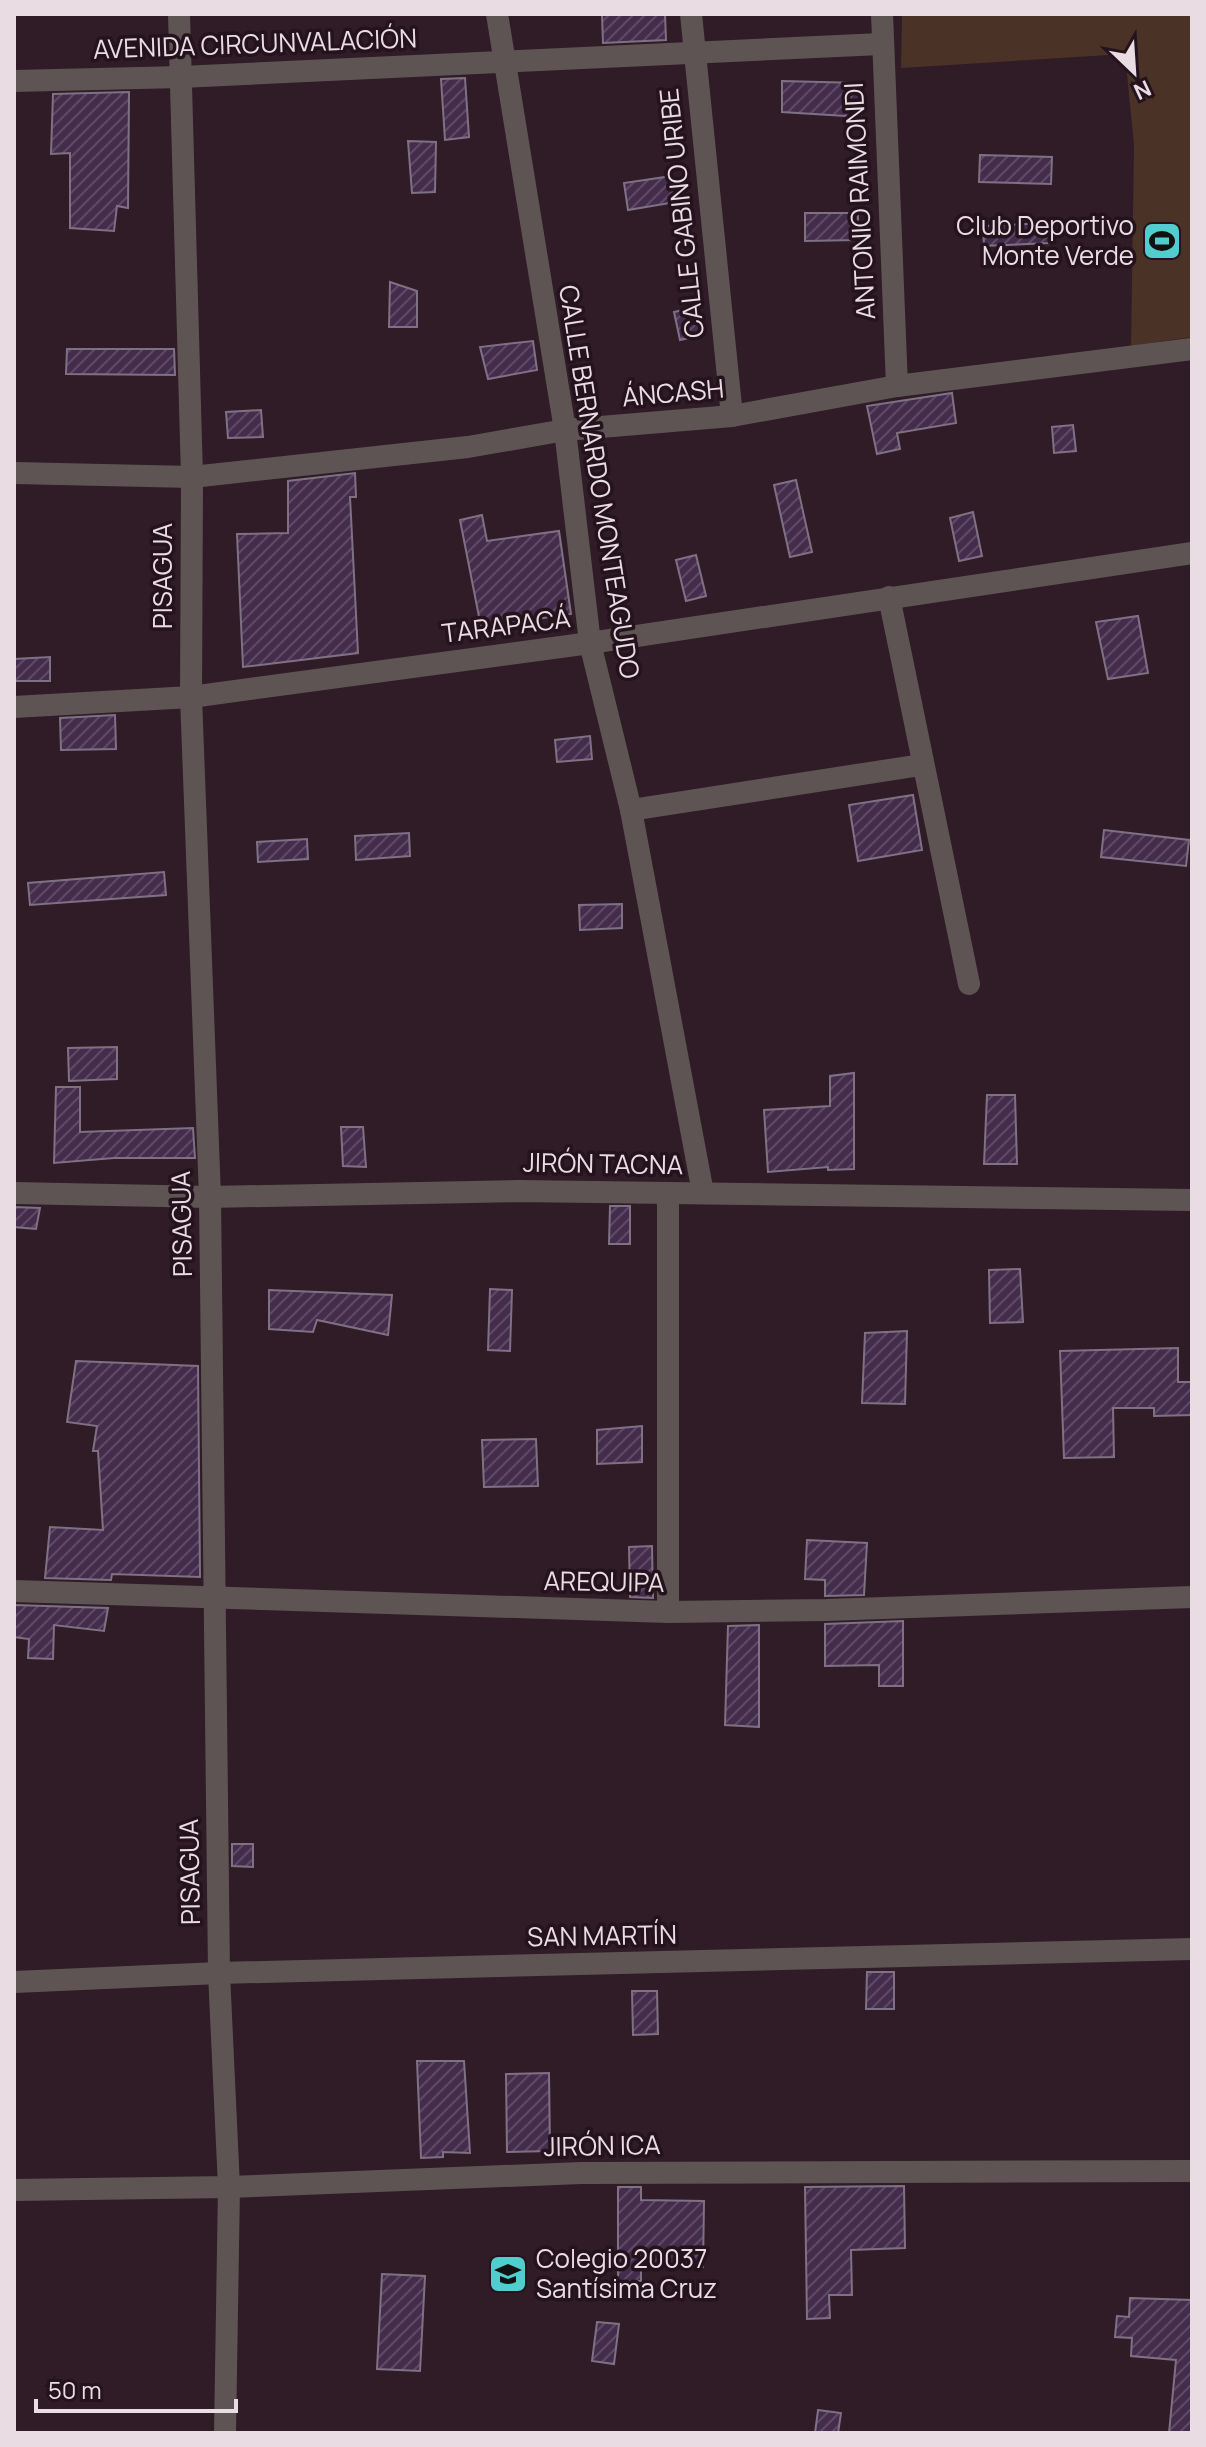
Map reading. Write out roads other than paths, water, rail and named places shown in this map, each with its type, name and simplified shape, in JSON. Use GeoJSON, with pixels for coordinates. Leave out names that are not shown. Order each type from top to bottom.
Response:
{"type":"FeatureCollection","features":[{"type":"Feature","properties":{"kind":"street","name":"PISAGUA"},"geometry":{"type":"LineString","coordinates":[[179,14],[192,477],[191,697],[210,1197],[219,1973],[229,2187],[225,2433]]}},
{"type":"Feature","properties":{"kind":"street","name":"CALLE BERNARDO MONTEAGUDO"},"geometry":{"type":"LineString","coordinates":[[497,14],[565,430],[590,643],[631,810],[703,1193]]}},
{"type":"Feature","properties":{"kind":"street","name":"CALLE GABINO URIBE"},"geometry":{"type":"LineString","coordinates":[[691,14],[732,416]]}},
{"type":"Feature","properties":{"kind":"street","name":"ANTONIO RAIMONDI"},"geometry":{"type":"LineString","coordinates":[[882,14],[897,386]]}},
{"type":"Feature","properties":{"kind":"street","name":"AVENIDA CIRCUNVALACIÓN"},"geometry":{"type":"LineString","coordinates":[[14,81],[181,77],[881,44]]}},
{"type":"Feature","properties":{"kind":"street","name":"ÁNCASH"},"geometry":{"type":"LineString","coordinates":[[14,473],[192,477],[468,447],[565,430],[732,416],[897,386],[1192,349]]}},
{"type":"Feature","properties":{"kind":"street","name":"TARAPACÁ"},"geometry":{"type":"LineString","coordinates":[[14,707],[191,697],[590,643],[1192,553]]}},
{"type":"Feature","properties":{"kind":"street"},"geometry":{"type":"LineString","coordinates":[[889,597],[921,765],[969,984]]}},
{"type":"Feature","properties":{"kind":"street"},"geometry":{"type":"LineString","coordinates":[[631,810],[921,765]]}},
{"type":"Feature","properties":{"kind":"street","name":"JIRÓN TACNA"},"geometry":{"type":"LineString","coordinates":[[14,1193],[210,1197],[519,1191],[1192,1200]]}},
{"type":"Feature","properties":{"kind":"street"},"geometry":{"type":"LineString","coordinates":[[668,1195],[668,1612]]}},
{"type":"Feature","properties":{"kind":"street","name":"AREQUIPA"},"geometry":{"type":"LineString","coordinates":[[14,1591],[216,1600],[668,1612],[827,1610],[1192,1597]]}},
{"type":"Feature","properties":{"kind":"street","name":"SAN MARTÍN"},"geometry":{"type":"LineString","coordinates":[[14,1982],[219,1973],[1192,1949]]}},
{"type":"Feature","properties":{"kind":"street","name":"JIRÓN ICA"},"geometry":{"type":"LineString","coordinates":[[14,2190],[229,2187],[581,2173],[1192,2171]]}},
{"type":"Feature","properties":{"kind":"place","name":"Club Deportivo Monte Verde"},"geometry":{"type":"Point","coordinates":[1162,241]}},
{"type":"Feature","properties":{"kind":"place","name":"Colegio 20037 Santísima Cruz"},"geometry":{"type":"Point","coordinates":[508,2274]}}]}
